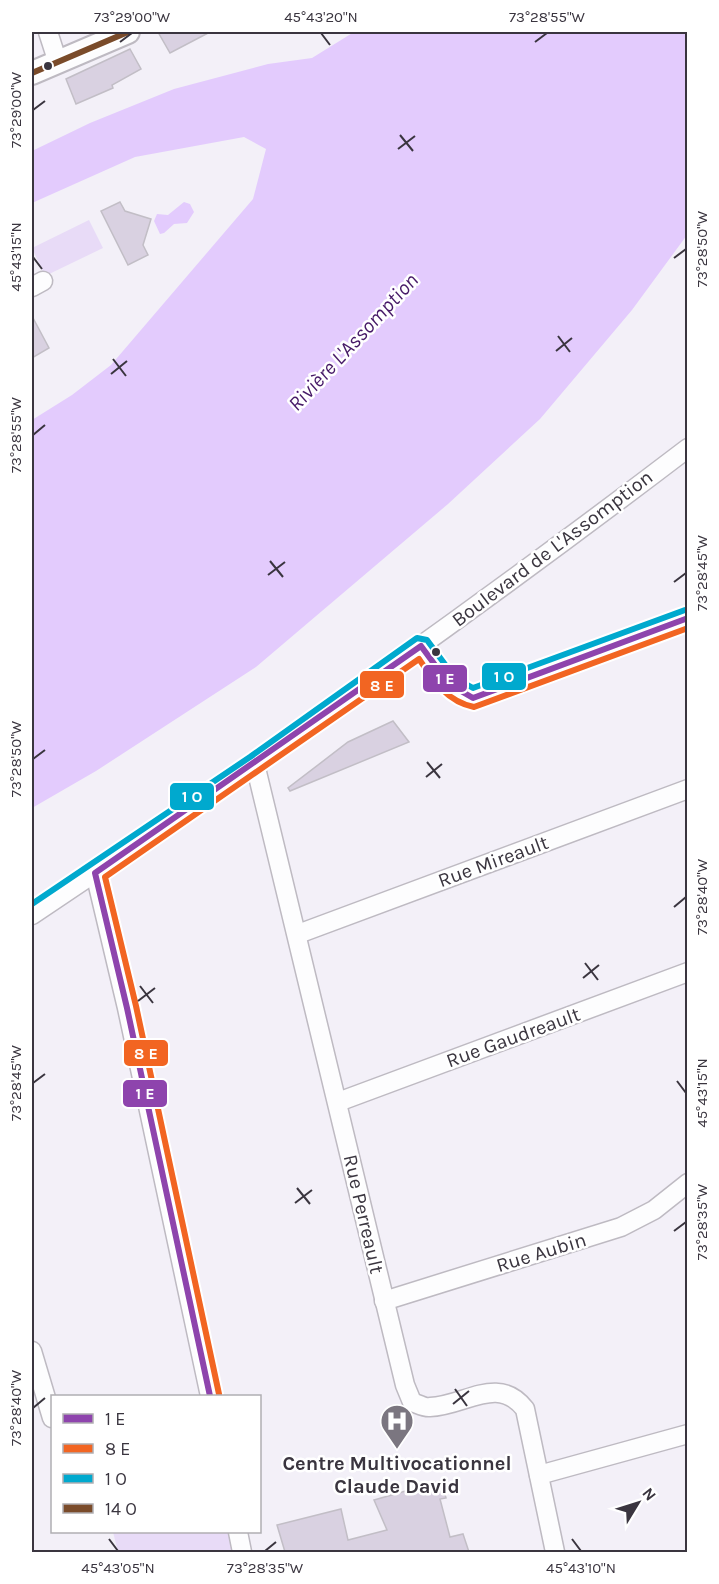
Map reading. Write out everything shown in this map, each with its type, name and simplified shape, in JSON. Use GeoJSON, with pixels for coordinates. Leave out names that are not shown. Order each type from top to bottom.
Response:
{"type":"FeatureCollection","features":[{"type":"Feature","properties":{"kind":"main road"},"geometry":{"type":"LineString","coordinates":[[32,73],[128,32]]}},
{"type":"Feature","properties":{"kind":"street"},"geometry":{"type":"LineString","coordinates":[[48,32],[58,63]]}},
{"type":"Feature","properties":{"kind":"street","name":"Boulevard de L'Assomption"},"geometry":{"type":"LineString","coordinates":[[32,915],[255,764],[421,646],[687,447]]}},
{"type":"Feature","properties":{"kind":"street"},"geometry":{"type":"LineString","coordinates":[[421,646],[458,695],[473,698],[687,618]]}},
{"type":"Feature","properties":{"kind":"street","name":"Rue Perreault"},"geometry":{"type":"LineString","coordinates":[[255,764],[298,934],[405,1385],[412,1402],[428,1408],[499,1391],[515,1396],[525,1408],[555,1552]]}},
{"type":"Feature","properties":{"kind":"street","name":"Rue Mireault"},"geometry":{"type":"LineString","coordinates":[[298,934],[687,789]]}},
{"type":"Feature","properties":{"kind":"street"},"geometry":{"type":"LineString","coordinates":[[95,873],[127,1008],[210,1395]]}},
{"type":"Feature","properties":{"kind":"street","name":"Rue Gaudreault"},"geometry":{"type":"LineString","coordinates":[[338,1102],[687,972]]}},
{"type":"Feature","properties":{"kind":"street","name":"Rue Aubin"},"geometry":{"type":"LineString","coordinates":[[384,1301],[621,1227],[654,1210],[687,1183]]}},
{"type":"Feature","properties":{"kind":"street"},"geometry":{"type":"LineString","coordinates":[[32,1350],[51,1415]]}},
{"type":"Feature","properties":{"kind":"street"},"geometry":{"type":"LineString","coordinates":[[539,1475],[687,1434]]}},
{"type":"Feature","properties":{"kind":"street"},"geometry":{"type":"LineString","coordinates":[[238,1533],[242,1552]]}},
{"type":"Feature","properties":{"kind":"shaded area"},"geometry":{"type":"Polygon","coordinates":[[[89,220],[103,248],[45,276],[32,248],[89,220]]]}},
{"type":"Feature","properties":{"kind":"shaded area"},"geometry":{"type":"Polygon","coordinates":[[[113,1533],[238,1533],[242,1552],[118,1552],[113,1533]]]}},
{"type":"Feature","properties":{"kind":"water","name":"Rivière L'Assomption"},"geometry":{"type":"Polygon","coordinates":[[[354,32],[687,32],[687,235],[632,310],[540,419],[448,504],[256,667],[96,771],[32,808],[32,420],[72,395],[111,365],[253,199],[266,149],[244,137],[135,157],[32,203],[32,151],[90,123],[174,89],[268,64],[312,58],[354,32]]]}},
{"type":"Feature","properties":{"kind":"water"},"geometry":{"type":"Polygon","coordinates":[[[184,202],[190,204],[194,212],[187,223],[174,224],[160,234],[154,221],[157,214],[168,215],[184,202]]]}},
{"type":"Feature","properties":{"kind":"building"},"geometry":{"type":"Polygon","coordinates":[[[158,32],[210,32],[170,53],[158,32]]]}},
{"type":"Feature","properties":{"kind":"building"},"geometry":{"type":"Polygon","coordinates":[[[130,49],[141,69],[112,85],[113,88],[76,104],[66,79],[130,49]]]}},
{"type":"Feature","properties":{"kind":"building"},"geometry":{"type":"Polygon","coordinates":[[[120,202],[125,211],[151,219],[143,245],[148,255],[128,265],[101,211],[120,202]]]}},
{"type":"Feature","properties":{"kind":"building"},"geometry":{"type":"Polygon","coordinates":[[[32,316],[49,348],[32,358],[32,316]]]}},
{"type":"Feature","properties":{"kind":"building"},"geometry":{"type":"Polygon","coordinates":[[[393,721],[409,742],[290,791],[288,788],[348,742],[393,721]]]}},
{"type":"Feature","properties":{"kind":"building"},"geometry":{"type":"Polygon","coordinates":[[[441,1481],[446,1498],[440,1499],[450,1537],[463,1534],[469,1552],[285,1552],[277,1525],[341,1509],[348,1540],[387,1530],[374,1500],[441,1481]]]}},
{"type":"Feature","properties":{"kind":"transit line"},"geometry":{"type":"LineString","coordinates":[[32,73],[128,32]]}},
{"type":"Feature","properties":{"kind":"transit line"},"geometry":{"type":"LineString","coordinates":[[32,904],[250,757],[417,638],[427,640],[455,678],[473,688],[685,610]]}},
{"type":"Feature","properties":{"kind":"transit line"},"geometry":{"type":"LineString","coordinates":[[210,1395],[127,1008],[95,873],[421,646],[449,684],[473,698],[688,618]]}},
{"type":"Feature","properties":{"kind":"transit line"},"geometry":{"type":"LineString","coordinates":[[219,1394],[136,1006],[105,877],[419,659],[435,682],[448,695],[474,707],[688,628]]}},
{"type":"Feature","properties":{"kind":"place","name":"Centre Multivocationnel Claude David"},"geometry":{"type":"Point","coordinates":[397,1450]}}]}
